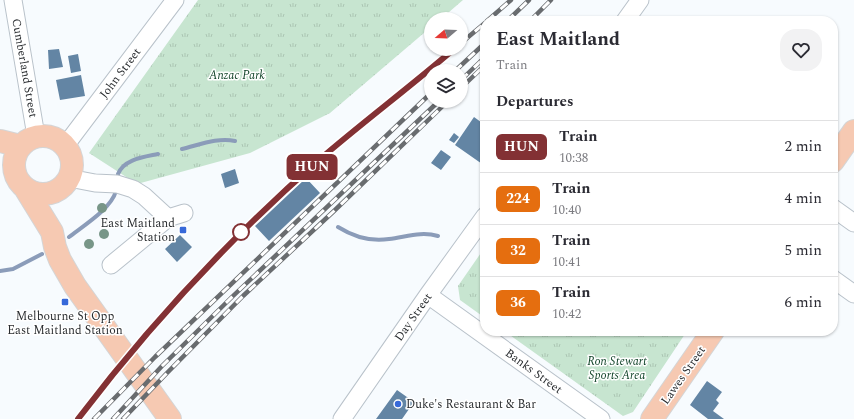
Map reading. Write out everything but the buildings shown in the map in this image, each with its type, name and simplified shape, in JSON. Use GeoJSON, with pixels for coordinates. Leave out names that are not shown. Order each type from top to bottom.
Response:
{"type":"FeatureCollection","features":[{"type":"Feature","properties":{"kind":"main road"},"geometry":{"type":"LineString","coordinates":[[838,154],[854,131]]}},
{"type":"Feature","properties":{"kind":"main road"},"geometry":{"type":"LineString","coordinates":[[52,232],[13,175],[14,160],[19,141],[46,135],[53,137],[65,146],[71,158],[71,172],[55,207],[52,232],[55,247],[60,260],[71,280],[170,419]]}},
{"type":"Feature","properties":{"kind":"main road"},"geometry":{"type":"LineString","coordinates":[[13,175],[37,194],[44,194],[57,190],[68,180]]}},
{"type":"Feature","properties":{"kind":"main road","name":"Lawes Street"},"geometry":{"type":"LineString","coordinates":[[652,419],[710,336]]}},
{"type":"Feature","properties":{"kind":"street","name":"Cumberland Street"},"geometry":{"type":"LineString","coordinates":[[13,0],[19,141]]}},
{"type":"Feature","properties":{"kind":"street","name":"John Street"},"geometry":{"type":"LineString","coordinates":[[65,146],[175,0]]}},
{"type":"Feature","properties":{"kind":"street"},"geometry":{"type":"LineString","coordinates":[[629,16],[640,0]]}},
{"type":"Feature","properties":{"kind":"street"},"geometry":{"type":"LineString","coordinates":[[68,180],[117,184],[133,189],[144,196],[168,218]]}},
{"type":"Feature","properties":{"kind":"street"},"geometry":{"type":"LineString","coordinates":[[838,212],[854,223]]}},
{"type":"Feature","properties":{"kind":"street"},"geometry":{"type":"LineString","coordinates":[[110,265],[168,218],[184,213]]}},
{"type":"Feature","properties":{"kind":"street","name":"Day Street"},"geometry":{"type":"LineString","coordinates":[[342,419],[480,223]]}},
{"type":"Feature","properties":{"kind":"street"},"geometry":{"type":"LineString","coordinates":[[838,283],[854,294]]}},
{"type":"Feature","properties":{"kind":"street","name":"Banks Street"},"geometry":{"type":"LineString","coordinates":[[428,295],[480,332]]}},
{"type":"Feature","properties":{"kind":"street","name":"Banks Street"},"geometry":{"type":"LineString","coordinates":[[485,336],[601,419]]}},
{"type":"Feature","properties":{"kind":"green space","name":"Anzac Park"},"geometry":{"type":"Polygon","coordinates":[[[198,0],[463,0],[449,12],[424,12],[424,33],[330,113],[250,153],[137,184],[89,153],[198,0]]]}},
{"type":"Feature","properties":{"kind":"green space"},"geometry":{"type":"Polygon","coordinates":[[[480,254],[480,314],[460,300],[458,286],[480,254]]]}},
{"type":"Feature","properties":{"kind":"green space","name":"Ron Stewart Sports Area"},"geometry":{"type":"Polygon","coordinates":[[[511,336],[684,336],[633,412],[623,416],[511,336]]]}},
{"type":"Feature","properties":{"kind":"waterway"},"geometry":{"type":"LineString","coordinates":[[182,149],[215,141],[235,141]]}},
{"type":"Feature","properties":{"kind":"waterway"},"geometry":{"type":"LineString","coordinates":[[118,174],[121,169],[130,162],[158,154]]}},
{"type":"Feature","properties":{"kind":"waterway"},"geometry":{"type":"LineString","coordinates":[[69,237],[103,211],[113,198],[116,191]]}},
{"type":"Feature","properties":{"kind":"waterway"},"geometry":{"type":"LineString","coordinates":[[338,227],[350,234],[375,240],[420,234],[438,236]]}},
{"type":"Feature","properties":{"kind":"waterway"},"geometry":{"type":"LineString","coordinates":[[0,271],[13,269],[42,254]]}},
{"type":"Feature","properties":{"kind":"railway"},"geometry":{"type":"LineString","coordinates":[[493,16],[511,0]]}},
{"type":"Feature","properties":{"kind":"railway"},"geometry":{"type":"LineString","coordinates":[[512,16],[529,0]]}},
{"type":"Feature","properties":{"kind":"railway"},"geometry":{"type":"LineString","coordinates":[[535,16],[551,0]]}},
{"type":"Feature","properties":{"kind":"railway"},"geometry":{"type":"LineString","coordinates":[[468,37],[480,27]]}},
{"type":"Feature","properties":{"kind":"railway"},"geometry":{"type":"LineString","coordinates":[[462,64],[480,48]]}},
{"type":"Feature","properties":{"kind":"railway"},"geometry":{"type":"LineString","coordinates":[[78,419],[162,316],[254,221],[369,118],[446,56]]}},
{"type":"Feature","properties":{"kind":"railway"},"geometry":{"type":"LineString","coordinates":[[468,73],[480,62]]}},
{"type":"Feature","properties":{"kind":"railway"},"geometry":{"type":"LineString","coordinates":[[468,81],[480,70]]}},
{"type":"Feature","properties":{"kind":"railway"},"geometry":{"type":"LineString","coordinates":[[94,419],[155,357],[424,100]]}},
{"type":"Feature","properties":{"kind":"railway"},"geometry":{"type":"LineString","coordinates":[[113,419],[162,366],[233,296],[432,108]]}},
{"type":"Feature","properties":{"kind":"railway"},"geometry":{"type":"LineString","coordinates":[[123,419],[243,296],[441,108]]}},
{"type":"Feature","properties":{"kind":"train","name":"HUN"},"geometry":{"type":"LineString","coordinates":[[78,419],[111,376],[166,311],[228,244],[320,160],[405,88],[446,56]]}},
{"type":"Feature","properties":{"kind":"place","name":"East Maitland Station"},"geometry":{"type":"Point","coordinates":[183,230]}},
{"type":"Feature","properties":{"kind":"place","name":"Melbourne St Opp East Maitland Station"},"geometry":{"type":"Point","coordinates":[65,302]}},
{"type":"Feature","properties":{"kind":"place","name":"Duke's Restaurant & Bar"},"geometry":{"type":"Point","coordinates":[398,404]}}]}
